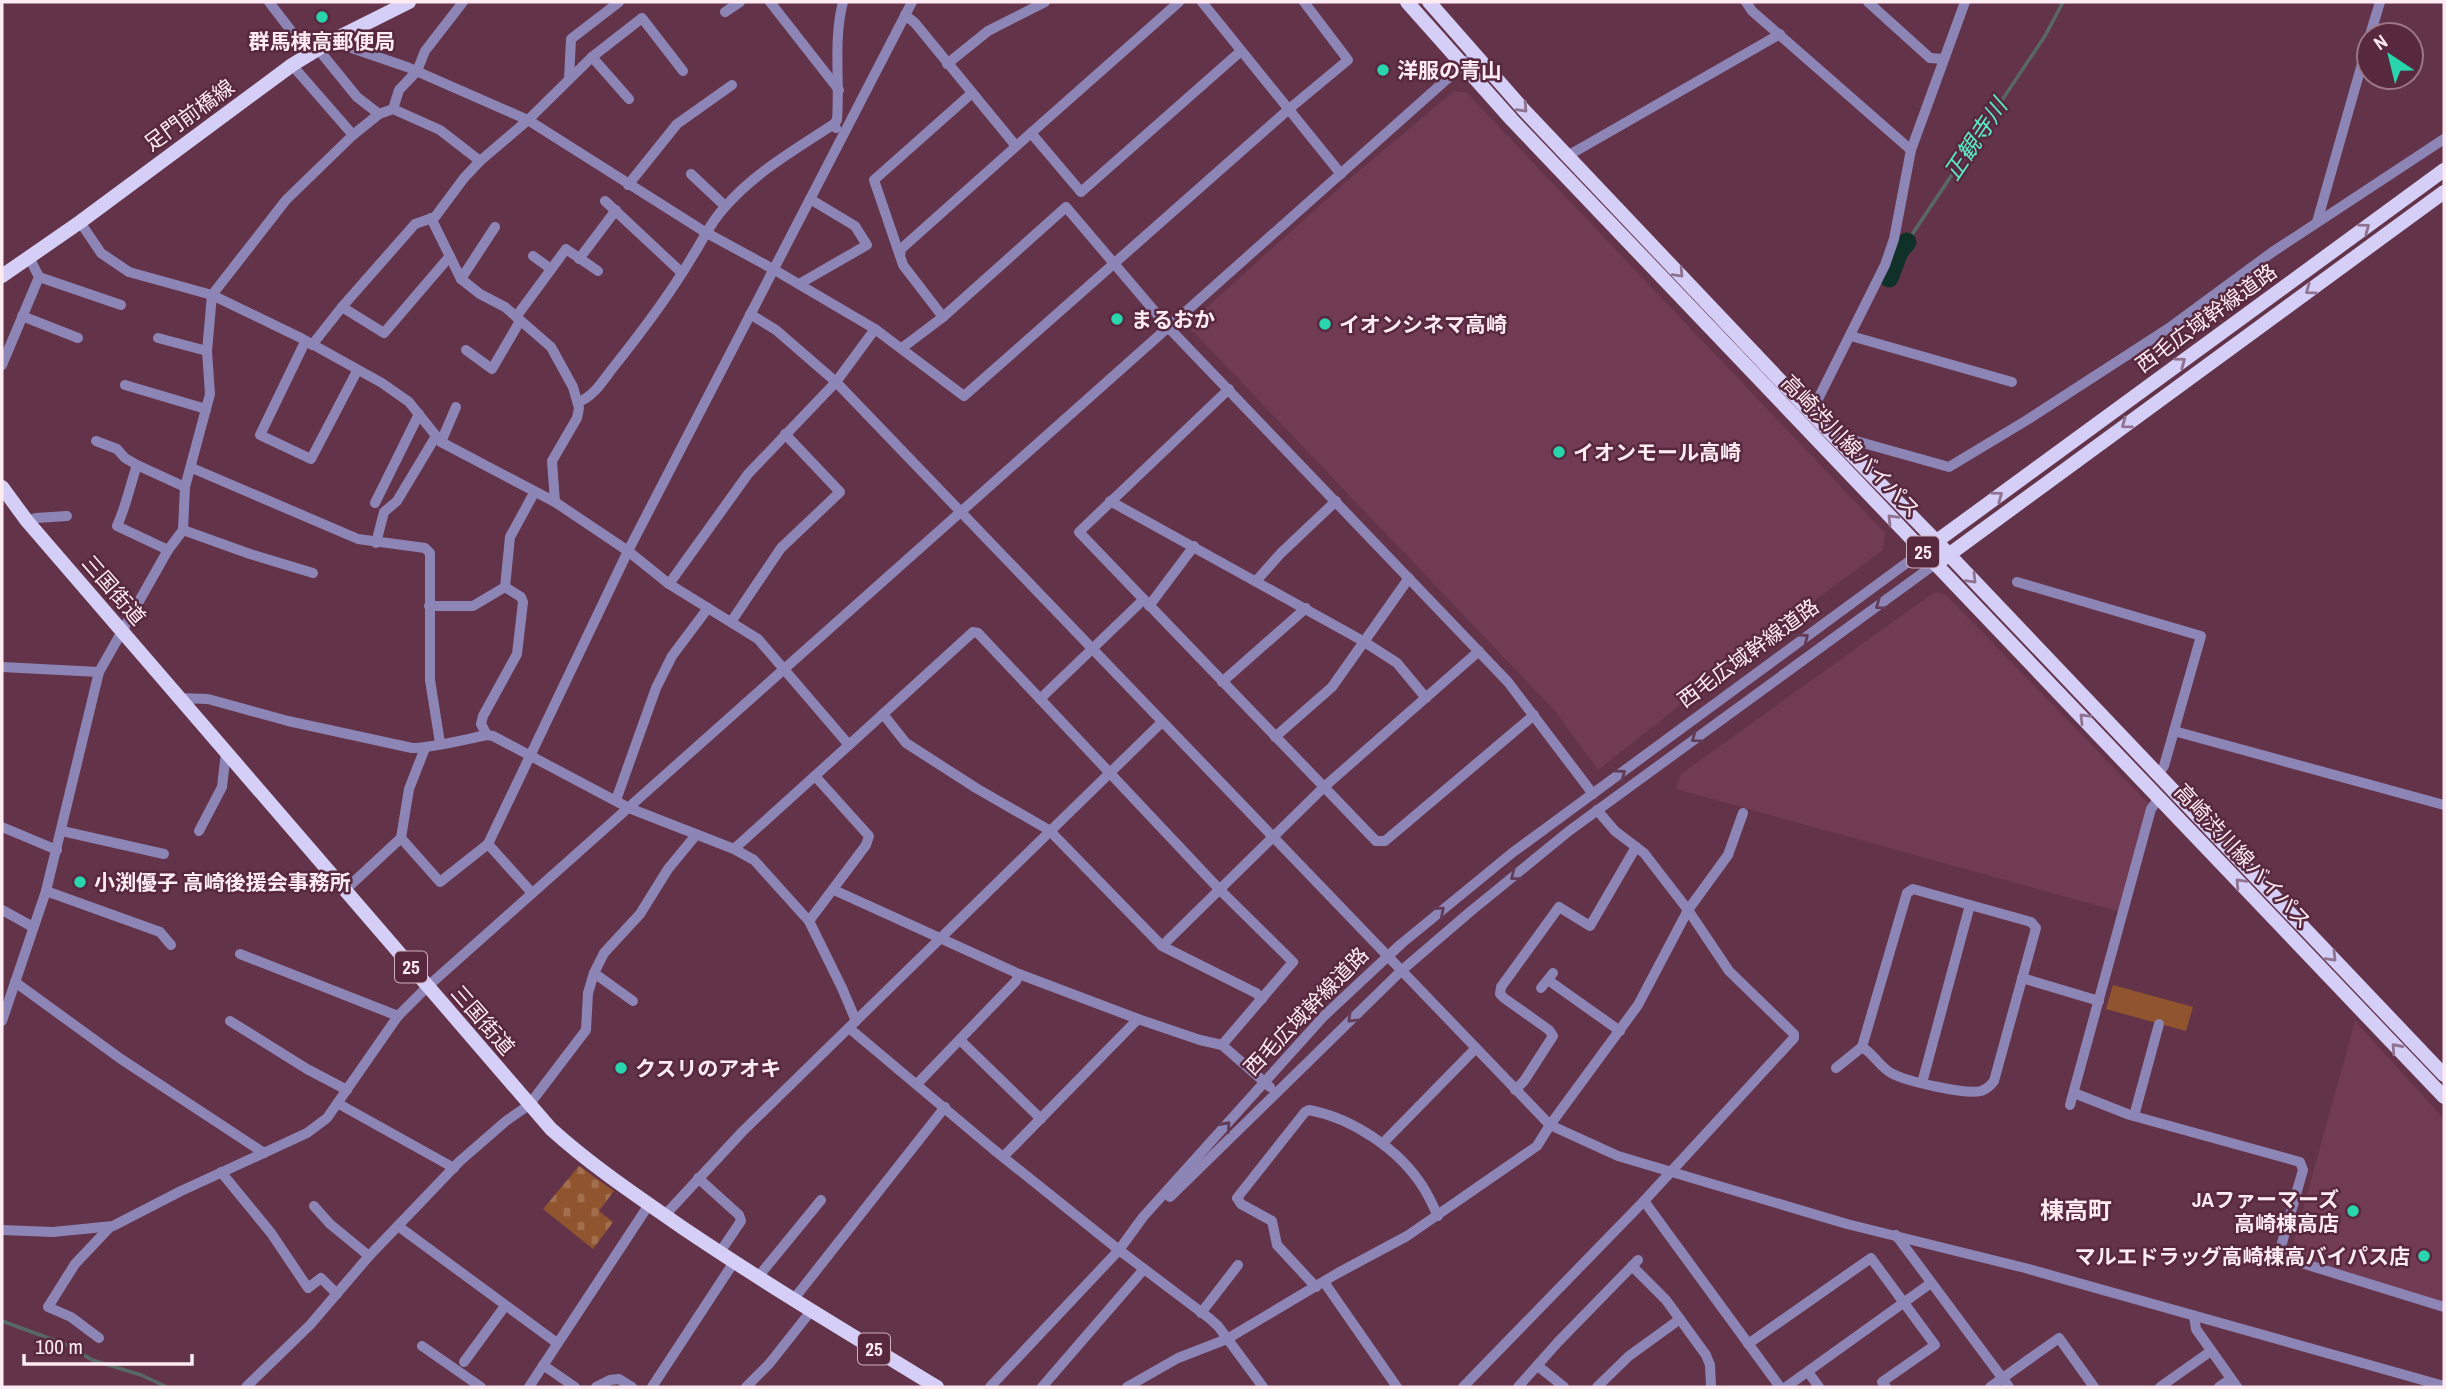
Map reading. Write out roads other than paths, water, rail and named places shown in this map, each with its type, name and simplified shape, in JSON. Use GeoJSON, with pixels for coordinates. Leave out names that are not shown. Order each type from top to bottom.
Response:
{"type":"FeatureCollection","features":[{"type":"Feature","properties":{"kind":"main road","name":"足門前橋線"},"geometry":{"type":"LineString","coordinates":[[2,276],[80,222],[292,65],[331,41],[409,2]]}},
{"type":"Feature","properties":{"kind":"main road","name":"高崎渋川線バイパス"},"geometry":{"type":"LineString","coordinates":[[1407,2],[1462,65],[2444,1097]]}},
{"type":"Feature","properties":{"kind":"main road","name":"高崎渋川線バイパス"},"geometry":{"type":"LineString","coordinates":[[1429,2],[1474,55],[1811,414],[1949,554],[2444,1076]]}},
{"type":"Feature","properties":{"kind":"main road","name":"西毛広域幹線道路"},"geometry":{"type":"LineString","coordinates":[[1923,551],[2444,170]]}},
{"type":"Feature","properties":{"kind":"main road","name":"西毛広域幹線道路"},"geometry":{"type":"LineString","coordinates":[[1935,564],[2444,192]]}},
{"type":"Feature","properties":{"kind":"main road","name":"三国街道"},"geometry":{"type":"LineString","coordinates":[[2,488],[27,521],[551,1129],[580,1155],[648,1206],[793,1300],[937,1387]]}},
{"type":"Feature","properties":{"kind":"street"},"geometry":{"type":"LineString","coordinates":[[269,2],[357,97],[379,114]]}},
{"type":"Feature","properties":{"kind":"street"},"geometry":{"type":"LineString","coordinates":[[393,109],[399,90],[417,71],[425,51],[463,2]]}},
{"type":"Feature","properties":{"kind":"street"},"geometry":{"type":"LineString","coordinates":[[725,12],[740,2]]}},
{"type":"Feature","properties":{"kind":"street"},"geometry":{"type":"LineString","coordinates":[[770,2],[839,90]]}},
{"type":"Feature","properties":{"kind":"street"},"geometry":{"type":"LineString","coordinates":[[578,402],[588,399],[619,360],[682,273],[705,232],[725,206],[771,166],[834,124],[839,90],[839,16],[844,2]]}},
{"type":"Feature","properties":{"kind":"street"},"geometry":{"type":"LineString","coordinates":[[401,838],[440,882],[488,844],[628,551],[912,2]]}},
{"type":"Feature","properties":{"kind":"street"},"geometry":{"type":"LineString","coordinates":[[947,64],[988,31],[1045,2]]}},
{"type":"Feature","properties":{"kind":"street"},"geometry":{"type":"LineString","coordinates":[[900,256],[905,243],[1179,2]]}},
{"type":"Feature","properties":{"kind":"street"},"geometry":{"type":"LineString","coordinates":[[1202,2],[1341,174]]}},
{"type":"Feature","properties":{"kind":"street"},"geometry":{"type":"LineString","coordinates":[[331,41],[417,71],[527,120],[705,232],[875,329],[964,396],[1348,60],[1304,2]]}},
{"type":"Feature","properties":{"kind":"street"},"geometry":{"type":"LineString","coordinates":[[1746,2],[1752,11],[1911,150]]}},
{"type":"Feature","properties":{"kind":"street"},"geometry":{"type":"LineString","coordinates":[[1811,414],[1885,265],[1894,239],[1911,150],[1965,2]]}},
{"type":"Feature","properties":{"kind":"street"},"geometry":{"type":"LineString","coordinates":[[2375,21],[2380,2]]}},
{"type":"Feature","properties":{"kind":"street"},"geometry":{"type":"LineString","coordinates":[[569,79],[571,39],[611,4]]}},
{"type":"Feature","properties":{"kind":"street"},"geometry":{"type":"LineString","coordinates":[[1876,4],[1930,58],[1944,59]]}},
{"type":"Feature","properties":{"kind":"street"},"geometry":{"type":"LineString","coordinates":[[905,15],[915,23],[1016,146]]}},
{"type":"Feature","properties":{"kind":"street"},"geometry":{"type":"LineString","coordinates":[[357,371],[311,459],[260,435],[309,343],[415,223],[435,217],[480,161],[592,57],[642,18],[683,71]]}},
{"type":"Feature","properties":{"kind":"street"},"geometry":{"type":"LineString","coordinates":[[1569,155],[1780,34]]}},
{"type":"Feature","properties":{"kind":"street"},"geometry":{"type":"LineString","coordinates":[[1031,133],[1081,192],[1241,51]]}},
{"type":"Feature","properties":{"kind":"street"},"geometry":{"type":"LineString","coordinates":[[99,1338],[71,1317],[48,1307],[75,1264],[110,1227],[318,1126],[339,1104],[398,1016],[427,987],[1474,55]]}},
{"type":"Feature","properties":{"kind":"street"},"geometry":{"type":"LineString","coordinates":[[592,57],[629,99]]}},
{"type":"Feature","properties":{"kind":"street"},"geometry":{"type":"LineString","coordinates":[[292,65],[353,135]]}},
{"type":"Feature","properties":{"kind":"street"},"geometry":{"type":"LineString","coordinates":[[628,185],[677,124],[732,85]]}},
{"type":"Feature","properties":{"kind":"street"},"geometry":{"type":"LineString","coordinates":[[2317,222],[2355,89]]}},
{"type":"Feature","properties":{"kind":"street"},"geometry":{"type":"LineString","coordinates":[[943,317],[903,265],[874,180],[972,93]]}},
{"type":"Feature","properties":{"kind":"street"},"geometry":{"type":"LineString","coordinates":[[2,1021],[46,891],[99,672],[168,550],[183,530],[185,487],[210,394],[207,351],[212,295],[286,200],[353,135],[379,114],[393,109],[440,130],[480,161]]}},
{"type":"Feature","properties":{"kind":"street"},"geometry":{"type":"LineString","coordinates":[[834,124],[844,134]]}},
{"type":"Feature","properties":{"kind":"street"},"geometry":{"type":"LineString","coordinates":[[1841,445],[1849,439],[1949,467],[2169,328],[2317,222],[2444,139]]}},
{"type":"Feature","properties":{"kind":"street"},"geometry":{"type":"LineString","coordinates":[[691,174],[725,206]]}},
{"type":"Feature","properties":{"kind":"street"},"geometry":{"type":"LineString","coordinates":[[799,284],[867,245],[855,226],[810,199]]}},
{"type":"Feature","properties":{"kind":"street"},"geometry":{"type":"LineString","coordinates":[[605,201],[682,273]]}},
{"type":"Feature","properties":{"kind":"street"},"geometry":{"type":"LineString","coordinates":[[902,348],[943,317],[1066,207],[1168,327],[1508,682],[1592,794]]}},
{"type":"Feature","properties":{"kind":"street"},"geometry":{"type":"LineString","coordinates":[[579,258],[616,210]]}},
{"type":"Feature","properties":{"kind":"street"},"geometry":{"type":"LineString","coordinates":[[431,218],[461,279],[480,294],[505,307],[551,347],[573,387],[578,402],[577,418],[552,461],[555,502]]}},
{"type":"Feature","properties":{"kind":"street"},"geometry":{"type":"LineString","coordinates":[[80,222],[102,253],[129,272],[212,295],[309,343],[382,383],[410,402],[439,439],[534,493],[555,502],[628,551],[669,584],[758,639],[849,745]]}},
{"type":"Feature","properties":{"kind":"street"},"geometry":{"type":"LineString","coordinates":[[461,279],[495,227]]}},
{"type":"Feature","properties":{"kind":"street"},"geometry":{"type":"LineString","coordinates":[[466,350],[492,369],[518,319],[566,249],[598,271]]}},
{"type":"Feature","properties":{"kind":"street"},"geometry":{"type":"LineString","coordinates":[[342,307],[384,333],[450,256]]}},
{"type":"Feature","properties":{"kind":"street"},"geometry":{"type":"LineString","coordinates":[[533,256],[551,270]]}},
{"type":"Feature","properties":{"kind":"street"},"geometry":{"type":"LineString","coordinates":[[29,257],[39,277],[121,305]]}},
{"type":"Feature","properties":{"kind":"street"},"geometry":{"type":"LineString","coordinates":[[2,365],[39,277]]}},
{"type":"Feature","properties":{"kind":"street"},"geometry":{"type":"LineString","coordinates":[[750,314],[776,330],[836,382],[1550,1125],[1619,1156],[1847,1224],[2025,1268],[2444,1386]]}},
{"type":"Feature","properties":{"kind":"street"},"geometry":{"type":"LineString","coordinates":[[22,316],[78,338]]}},
{"type":"Feature","properties":{"kind":"street"},"geometry":{"type":"LineString","coordinates":[[669,584],[748,474],[836,382],[875,329]]}},
{"type":"Feature","properties":{"kind":"street"},"geometry":{"type":"LineString","coordinates":[[1851,336],[2012,382]]}},
{"type":"Feature","properties":{"kind":"street"},"geometry":{"type":"LineString","coordinates":[[158,338],[207,351]]}},
{"type":"Feature","properties":{"kind":"street"},"geometry":{"type":"LineString","coordinates":[[125,385],[206,409]]}},
{"type":"Feature","properties":{"kind":"street"},"geometry":{"type":"LineString","coordinates":[[1228,389],[1079,532],[1376,841],[1385,841],[1534,715]]}},
{"type":"Feature","properties":{"kind":"street"},"geometry":{"type":"LineString","coordinates":[[376,543],[384,512],[397,501],[439,439],[456,407]]}},
{"type":"Feature","properties":{"kind":"street"},"geometry":{"type":"LineString","coordinates":[[375,503],[419,414]]}},
{"type":"Feature","properties":{"kind":"street"},"geometry":{"type":"LineString","coordinates":[[732,622],[781,548],[840,492],[785,434]]}},
{"type":"Feature","properties":{"kind":"street"},"geometry":{"type":"LineString","coordinates":[[96,441],[117,449],[137,465],[185,487]]}},
{"type":"Feature","properties":{"kind":"street"},"geometry":{"type":"LineString","coordinates":[[137,465],[127,494],[127,504],[117,526],[168,550]]}},
{"type":"Feature","properties":{"kind":"street"},"geometry":{"type":"LineString","coordinates":[[192,468],[358,539],[425,548],[430,554],[429,680],[440,743]]}},
{"type":"Feature","properties":{"kind":"street"},"geometry":{"type":"LineString","coordinates":[[505,587],[510,537],[534,493]]}},
{"type":"Feature","properties":{"kind":"street"},"geometry":{"type":"LineString","coordinates":[[1110,501],[1363,641],[1397,663],[1426,698]]}},
{"type":"Feature","properties":{"kind":"street"},"geometry":{"type":"LineString","coordinates":[[1257,580],[1281,553],[1336,501]]}},
{"type":"Feature","properties":{"kind":"street"},"geometry":{"type":"LineString","coordinates":[[27,521],[67,516]]}},
{"type":"Feature","properties":{"kind":"street"},"geometry":{"type":"LineString","coordinates":[[183,530],[313,573]]}},
{"type":"Feature","properties":{"kind":"street"},"geometry":{"type":"LineString","coordinates":[[1040,699],[1092,649],[1146,603],[1194,546]]}},
{"type":"Feature","properties":{"kind":"street","name":"西毛広域幹線道路"},"geometry":{"type":"LineString","coordinates":[[990,1387],[1119,1250],[1143,1217],[1324,1016],[1388,956],[1512,853],[1923,551]]}},
{"type":"Feature","properties":{"kind":"street","name":"西毛広域幹線道路"},"geometry":{"type":"LineString","coordinates":[[1133,1232],[1401,971],[1471,911],[1597,810],[1935,564]]}},
{"type":"Feature","properties":{"kind":"street"},"geometry":{"type":"LineString","coordinates":[[1275,737],[1332,687],[1409,578]]}},
{"type":"Feature","properties":{"kind":"street"},"geometry":{"type":"LineString","coordinates":[[2017,582],[2201,636],[2164,766],[2158,775]]}},
{"type":"Feature","properties":{"kind":"street"},"geometry":{"type":"LineString","coordinates":[[429,606],[473,606],[505,587]]}},
{"type":"Feature","properties":{"kind":"street"},"geometry":{"type":"LineString","coordinates":[[487,735],[481,724],[482,716],[517,654],[523,603],[521,597],[505,587]]}},
{"type":"Feature","properties":{"kind":"street"},"geometry":{"type":"LineString","coordinates":[[616,800],[656,688],[672,656],[708,608]]}},
{"type":"Feature","properties":{"kind":"street"},"geometry":{"type":"LineString","coordinates":[[1222,682],[1306,608]]}},
{"type":"Feature","properties":{"kind":"street"},"geometry":{"type":"LineString","coordinates":[[734,849],[973,632],[978,632],[1220,890],[1293,962],[1222,1045]]}},
{"type":"Feature","properties":{"kind":"street"},"geometry":{"type":"LineString","coordinates":[[1162,946],[1324,787],[1479,651]]}},
{"type":"Feature","properties":{"kind":"street"},"geometry":{"type":"LineString","coordinates":[[2,667],[99,672]]}},
{"type":"Feature","properties":{"kind":"street"},"geometry":{"type":"LineString","coordinates":[[180,698],[208,699],[288,721],[412,748],[425,748],[487,735],[629,808],[734,849],[754,860],[809,921],[842,988],[852,1025],[917,1084],[1004,1156],[1218,1326],[1263,1387]]}},
{"type":"Feature","properties":{"kind":"street"},"geometry":{"type":"LineString","coordinates":[[883,714],[906,743],[1049,831],[1162,946],[1256,993],[1262,999]]}},
{"type":"Feature","properties":{"kind":"street"},"geometry":{"type":"LineString","coordinates":[[665,1215],[698,1178],[852,1025],[1162,722]]}},
{"type":"Feature","properties":{"kind":"street"},"geometry":{"type":"LineString","coordinates":[[2174,731],[2444,805]]}},
{"type":"Feature","properties":{"kind":"street"},"geometry":{"type":"LineString","coordinates":[[345,890],[401,838],[409,789],[425,748]]}},
{"type":"Feature","properties":{"kind":"street"},"geometry":{"type":"LineString","coordinates":[[199,831],[222,787],[226,752]]}},
{"type":"Feature","properties":{"kind":"street"},"geometry":{"type":"LineString","coordinates":[[809,921],[866,845],[869,836],[815,776]]}},
{"type":"Feature","properties":{"kind":"street"},"geometry":{"type":"LineString","coordinates":[[2070,1105],[2151,809],[2160,798]]}},
{"type":"Feature","properties":{"kind":"street"},"geometry":{"type":"LineString","coordinates":[[1463,1387],[1644,1201],[1794,1038],[1794,1034],[1729,971],[1688,910],[1636,847],[1615,831],[1597,810]]}},
{"type":"Feature","properties":{"kind":"street"},"geometry":{"type":"LineString","coordinates":[[1127,1387],[1178,1358],[1227,1339],[1438,1216],[1537,1146],[1638,1006],[1688,910],[1728,855],[1744,813]]}},
{"type":"Feature","properties":{"kind":"street"},"geometry":{"type":"LineString","coordinates":[[2,827],[57,850]]}},
{"type":"Feature","properties":{"kind":"street"},"geometry":{"type":"LineString","coordinates":[[62,831],[164,854]]}},
{"type":"Feature","properties":{"kind":"street"},"geometry":{"type":"LineString","coordinates":[[246,1387],[310,1325],[369,1256],[454,1168],[506,1121],[529,1105],[586,1030],[588,993],[604,953],[640,914],[668,869],[696,835]]}},
{"type":"Feature","properties":{"kind":"street"},"geometry":{"type":"LineString","coordinates":[[488,844],[532,892]]}},
{"type":"Feature","properties":{"kind":"street"},"geometry":{"type":"LineString","coordinates":[[1516,1090],[1553,1037],[1549,1030],[1504,998],[1500,994],[1501,987],[1559,907],[1590,926],[1636,847]]}},
{"type":"Feature","properties":{"kind":"street"},"geometry":{"type":"LineString","coordinates":[[1836,1069],[1862,1048],[1907,893],[1913,889],[2031,922],[2036,928],[1994,1081],[1989,1087],[1981,1091],[1967,1091],[1922,1083],[1892,1073],[1862,1048]]}},
{"type":"Feature","properties":{"kind":"street"},"geometry":{"type":"LineString","coordinates":[[834,890],[1019,974],[1138,1019],[1222,1045],[1278,1093]]}},
{"type":"Feature","properties":{"kind":"street"},"geometry":{"type":"LineString","coordinates":[[46,891],[160,932],[171,945]]}},
{"type":"Feature","properties":{"kind":"street"},"geometry":{"type":"LineString","coordinates":[[1922,1083],[1970,905]]}},
{"type":"Feature","properties":{"kind":"street"},"geometry":{"type":"LineString","coordinates":[[2,910],[33,927]]}},
{"type":"Feature","properties":{"kind":"street"},"geometry":{"type":"LineString","coordinates":[[240,954],[398,1016]]}},
{"type":"Feature","properties":{"kind":"street"},"geometry":{"type":"LineString","coordinates":[[594,973],[633,1001]]}},
{"type":"Feature","properties":{"kind":"street"},"geometry":{"type":"LineString","coordinates":[[917,1084],[1016,981],[1019,974]]}},
{"type":"Feature","properties":{"kind":"street"},"geometry":{"type":"LineString","coordinates":[[2022,978],[2099,1001]]}},
{"type":"Feature","properties":{"kind":"street"},"geometry":{"type":"LineString","coordinates":[[1547,980],[1620,1031]]}},
{"type":"Feature","properties":{"kind":"street"},"geometry":{"type":"LineString","coordinates":[[15,982],[121,1059],[264,1153]]}},
{"type":"Feature","properties":{"kind":"street"},"geometry":{"type":"LineString","coordinates":[[1004,1156],[1138,1019]]}},
{"type":"Feature","properties":{"kind":"street"},"geometry":{"type":"LineString","coordinates":[[230,1021],[307,1069],[347,1090]]}},
{"type":"Feature","properties":{"kind":"street"},"geometry":{"type":"LineString","coordinates":[[2134,1116],[2160,1024]]}},
{"type":"Feature","properties":{"kind":"street"},"geometry":{"type":"LineString","coordinates":[[960,1040],[1041,1119]]}},
{"type":"Feature","properties":{"kind":"street"},"geometry":{"type":"LineString","coordinates":[[1382,1143],[1476,1048]]}},
{"type":"Feature","properties":{"kind":"street"},"geometry":{"type":"LineString","coordinates":[[2074,1093],[2134,1116],[2300,1162],[2303,1170],[2280,1250],[2282,1257],[2444,1307]]}},
{"type":"Feature","properties":{"kind":"street"},"geometry":{"type":"LineString","coordinates":[[339,1104],[454,1168]]}},
{"type":"Feature","properties":{"kind":"street"},"geometry":{"type":"LineString","coordinates":[[793,1300],[945,1107]]}},
{"type":"Feature","properties":{"kind":"street"},"geometry":{"type":"LineString","coordinates":[[1397,1387],[1320,1284],[1277,1245],[1272,1221],[1241,1204],[1237,1198],[1309,1110],[1333,1115],[1382,1143],[1423,1185],[1438,1216]]}},
{"type":"Feature","properties":{"kind":"street"},"geometry":{"type":"LineString","coordinates":[[221,1172],[271,1233],[308,1288],[321,1278],[337,1294]]}},
{"type":"Feature","properties":{"kind":"street"},"geometry":{"type":"LineString","coordinates":[[698,1178],[739,1215],[741,1221],[720,1252]]}},
{"type":"Feature","properties":{"kind":"street"},"geometry":{"type":"LineString","coordinates":[[758,1277],[821,1199]]}},
{"type":"Feature","properties":{"kind":"street"},"geometry":{"type":"LineString","coordinates":[[1644,1201],[1780,1387]]}},
{"type":"Feature","properties":{"kind":"street"},"geometry":{"type":"LineString","coordinates":[[314,1206],[330,1224],[369,1256]]}},
{"type":"Feature","properties":{"kind":"street"},"geometry":{"type":"LineString","coordinates":[[529,1387],[648,1206]]}},
{"type":"Feature","properties":{"kind":"street"},"geometry":{"type":"LineString","coordinates":[[398,1226],[557,1343]]}},
{"type":"Feature","properties":{"kind":"street"},"geometry":{"type":"LineString","coordinates":[[2,1230],[53,1232],[110,1227]]}},
{"type":"Feature","properties":{"kind":"street"},"geometry":{"type":"LineString","coordinates":[[1896,1235],[2006,1383]]}},
{"type":"Feature","properties":{"kind":"street"},"geometry":{"type":"LineString","coordinates":[[1748,1344],[1871,1258],[1935,1345],[1882,1382],[1886,1387]]}},
{"type":"Feature","properties":{"kind":"street"},"geometry":{"type":"LineString","coordinates":[[652,1387],[734,1262]]}},
{"type":"Feature","properties":{"kind":"street"},"geometry":{"type":"LineString","coordinates":[[1518,1387],[1635,1263],[1706,1355],[1710,1365],[1711,1387]]}},
{"type":"Feature","properties":{"kind":"street"},"geometry":{"type":"LineString","coordinates":[[1202,1313],[1238,1265]]}},
{"type":"Feature","properties":{"kind":"street"},"geometry":{"type":"LineString","coordinates":[[1042,1387],[1144,1269]]}},
{"type":"Feature","properties":{"kind":"street"},"geometry":{"type":"LineString","coordinates":[[1786,1387],[1931,1283]]}},
{"type":"Feature","properties":{"kind":"street"},"geometry":{"type":"LineString","coordinates":[[464,1362],[506,1306]]}},
{"type":"Feature","properties":{"kind":"street"},"geometry":{"type":"LineString","coordinates":[[746,1387],[811,1311]]}},
{"type":"Feature","properties":{"kind":"street"},"geometry":{"type":"LineString","coordinates":[[2194,1316],[2196,1329],[2234,1383],[2219,1387]]}},
{"type":"Feature","properties":{"kind":"street"},"geometry":{"type":"LineString","coordinates":[[1597,1387],[1629,1356],[1680,1319]]}},
{"type":"Feature","properties":{"kind":"street"},"geometry":{"type":"LineString","coordinates":[[1990,1387],[2006,1383],[2059,1338],[2094,1387]]}},
{"type":"Feature","properties":{"kind":"street"},"geometry":{"type":"LineString","coordinates":[[422,1346],[481,1387]]}},
{"type":"Feature","properties":{"kind":"street"},"geometry":{"type":"LineString","coordinates":[[2160,1387],[2211,1351]]}},
{"type":"Feature","properties":{"kind":"street"},"geometry":{"type":"LineString","coordinates":[[543,1365],[575,1387]]}},
{"type":"Feature","properties":{"kind":"street"},"geometry":{"type":"LineString","coordinates":[[1538,1366],[1564,1387]]}},
{"type":"Feature","properties":{"kind":"street"},"geometry":{"type":"LineString","coordinates":[[1808,1372],[1819,1387]]}},
{"type":"Feature","properties":{"kind":"street"},"geometry":{"type":"LineString","coordinates":[[596,1387],[619,1379],[632,1387]]}},
{"type":"Feature","properties":{"kind":"waterway","name":"正観寺川"},"geometry":{"type":"LineString","coordinates":[[1907,242],[2045,36],[2063,2]]}},
{"type":"Feature","properties":{"kind":"waterway","name":"正観寺川"},"geometry":{"type":"LineString","coordinates":[[1889,278],[1899,252],[1907,242]]}},
{"type":"Feature","properties":{"kind":"waterway"},"geometry":{"type":"LineString","coordinates":[[2,1321],[70,1346],[92,1360],[141,1375],[167,1387]]}},
{"type":"Feature","properties":{"kind":"place","name":"群馬棟高郵便局"},"geometry":{"type":"Point","coordinates":[322,17]}},
{"type":"Feature","properties":{"kind":"place","name":"洋服の青山"},"geometry":{"type":"Point","coordinates":[1383,70]}},
{"type":"Feature","properties":{"kind":"place","name":"まるおか"},"geometry":{"type":"Point","coordinates":[1117,319]}},
{"type":"Feature","properties":{"kind":"place","name":"イオンシネマ高崎"},"geometry":{"type":"Point","coordinates":[1325,324]}},
{"type":"Feature","properties":{"kind":"place","name":"イオンモール高崎"},"geometry":{"type":"Point","coordinates":[1559,452]}},
{"type":"Feature","properties":{"kind":"place","name":"小渕優子 高崎後援会事務所"},"geometry":{"type":"Point","coordinates":[80,882]}},
{"type":"Feature","properties":{"kind":"place","name":"クスリのアオキ"},"geometry":{"type":"Point","coordinates":[621,1068]}},
{"type":"Feature","properties":{"kind":"place","name":"JAファーマーズ 高崎棟高店"},"geometry":{"type":"Point","coordinates":[2353,1211]}},
{"type":"Feature","properties":{"kind":"place","name":"マルエドラッグ高崎棟高バイパス店"},"geometry":{"type":"Point","coordinates":[2424,1256]}},
{"type":"Feature","properties":{"kind":"district","name":"棟高町"},"geometry":{"type":"Point","coordinates":[2076,1210]}}]}
